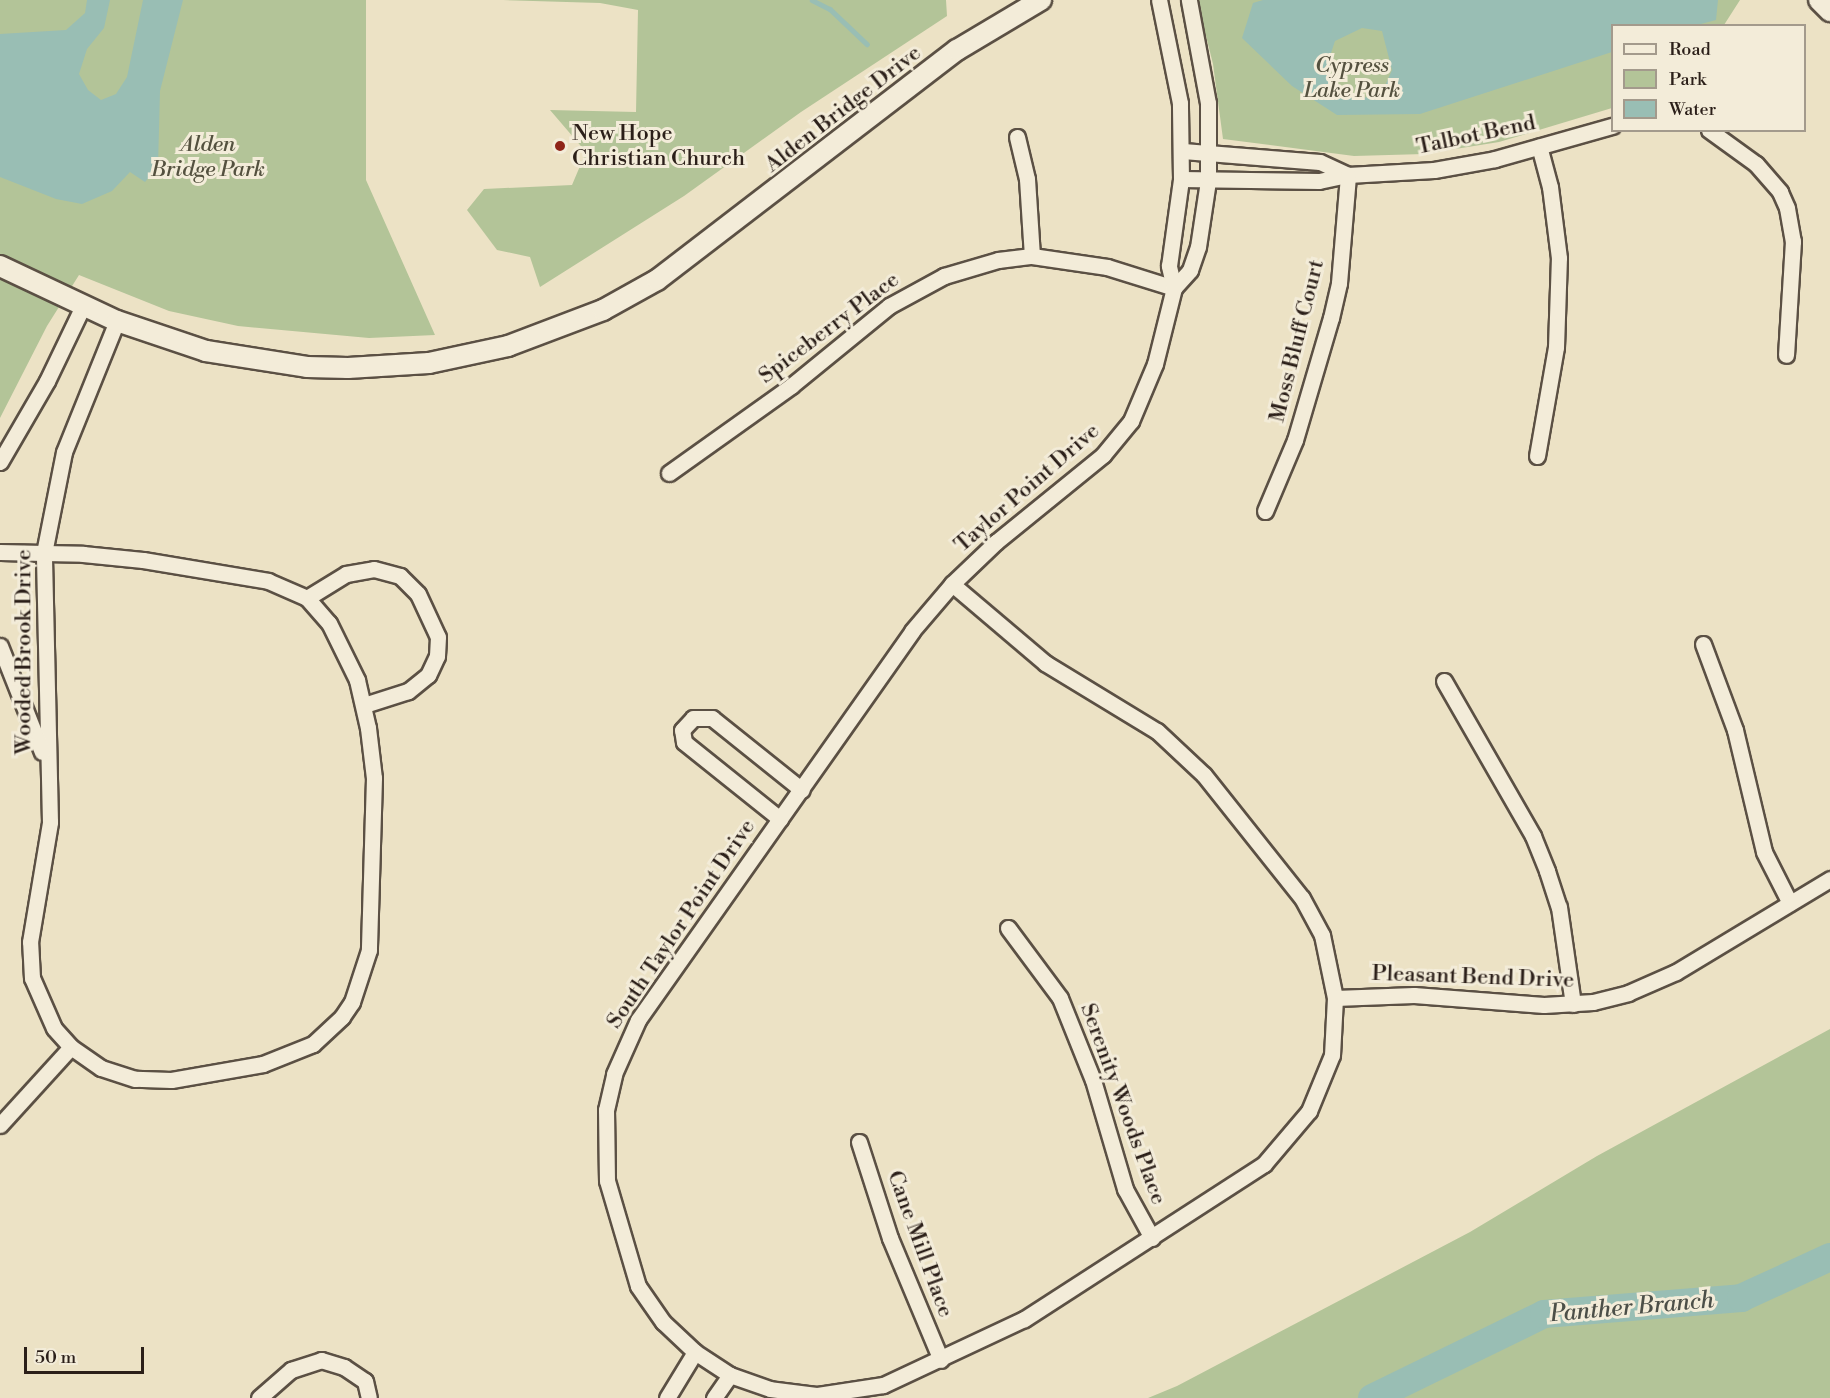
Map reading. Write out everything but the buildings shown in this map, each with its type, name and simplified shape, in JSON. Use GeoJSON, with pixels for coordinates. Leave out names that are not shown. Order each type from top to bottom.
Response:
{"type":"FeatureCollection","features":[{"type":"Feature","properties":{"kind":"street","name":"Alden Bridge Drive"},"geometry":{"type":"LineString","coordinates":[[0,266],[117,321],[206,351],[307,367],[419,364],[515,343],[603,310],[657,280],[957,50],[1041,0]]}},
{"type":"Feature","properties":{"kind":"street","name":"Taylor Point Drive"},"geometry":{"type":"LineString","coordinates":[[1159,0],[1174,59],[1183,151],[1169,266],[1174,288]]}},
{"type":"Feature","properties":{"kind":"street","name":"Taylor Point Drive"},"geometry":{"type":"LineString","coordinates":[[952,584],[996,542],[1103,455],[1120,436],[1148,385],[1174,288],[1190,270],[1198,247],[1208,181],[1209,152],[1202,55],[1189,0]]}},
{"type":"Feature","properties":{"kind":"street"},"geometry":{"type":"LineString","coordinates":[[1819,0],[1830,11]]}},
{"type":"Feature","properties":{"kind":"street","name":"Talbot Bend"},"geometry":{"type":"LineString","coordinates":[[1181,179],[1319,181],[1348,175],[1434,170],[1539,146],[1611,126]]}},
{"type":"Feature","properties":{"kind":"street"},"geometry":{"type":"LineString","coordinates":[[1712,132],[1756,164],[1779,192],[1787,207],[1793,241],[1786,355]]}},
{"type":"Feature","properties":{"kind":"street"},"geometry":{"type":"LineString","coordinates":[[1017,137],[1027,179],[1032,256]]}},
{"type":"Feature","properties":{"kind":"street"},"geometry":{"type":"LineString","coordinates":[[1537,456],[1556,347],[1559,258],[1550,188],[1539,146]]}},
{"type":"Feature","properties":{"kind":"street","name":"Talbot Bend"},"geometry":{"type":"LineString","coordinates":[[1183,151],[1320,162],[1348,175]]}},
{"type":"Feature","properties":{"kind":"street","name":"Moss Bluff Court"},"geometry":{"type":"LineString","coordinates":[[1265,511],[1295,440],[1331,318],[1339,284],[1348,175]]}},
{"type":"Feature","properties":{"kind":"street","name":"Spiceberry Place"},"geometry":{"type":"LineString","coordinates":[[669,473],[791,386],[909,293],[966,268],[1032,256],[1107,267],[1174,288]]}},
{"type":"Feature","properties":{"kind":"street"},"geometry":{"type":"LineString","coordinates":[[0,462],[47,381],[83,306]]}},
{"type":"Feature","properties":{"kind":"street","name":"Wooded Brook Drive"},"geometry":{"type":"LineString","coordinates":[[71,1047],[45,1013],[32,978],[30,960],[49,840],[44,553],[64,452],[117,321]]}},
{"type":"Feature","properties":{"kind":"street"},"geometry":{"type":"LineString","coordinates":[[0,552],[143,560],[286,586],[307,598],[338,638],[364,705],[374,778],[369,950],[360,986],[342,1017],[313,1044],[281,1060],[171,1080],[118,1074],[71,1047],[0,1125]]}},
{"type":"Feature","properties":{"kind":"street"},"geometry":{"type":"LineString","coordinates":[[307,598],[346,574],[374,569],[400,576],[418,594],[438,637],[437,656],[428,675],[408,691],[364,705]]}},
{"type":"Feature","properties":{"kind":"street","name":"South Taylor Point Drive"},"geometry":{"type":"LineString","coordinates":[[952,584],[1045,663],[1157,731],[1204,775],[1312,916],[1328,952],[1335,998],[1332,1055],[1319,1092],[1298,1128],[1248,1176],[1024,1319],[941,1360],[883,1385],[837,1394],[792,1393],[730,1375],[695,1352],[663,1322],[630,1266],[607,1181],[606,1110],[614,1074],[638,1020],[912,631],[952,584]]}},
{"type":"Feature","properties":{"kind":"street"},"geometry":{"type":"LineString","coordinates":[[1703,644],[1735,730],[1764,852],[1790,903]]}},
{"type":"Feature","properties":{"kind":"street","name":"Wooded Brook Drive"},"geometry":{"type":"LineString","coordinates":[[0,646],[38,736],[47,779]]}},
{"type":"Feature","properties":{"kind":"street"},"geometry":{"type":"LineString","coordinates":[[1444,681],[1533,836],[1547,871],[1559,907],[1573,1004]]}},
{"type":"Feature","properties":{"kind":"street"},"geometry":{"type":"LineString","coordinates":[[780,819],[684,741],[682,730],[693,718],[712,718],[802,790]]}},
{"type":"Feature","properties":{"kind":"street","name":"Pleasant Bend Drive"},"geometry":{"type":"LineString","coordinates":[[1335,998],[1414,994],[1573,1004],[1628,993],[1660,980],[1830,879]]}},
{"type":"Feature","properties":{"kind":"street","name":"Serenity Woods Place"},"geometry":{"type":"LineString","coordinates":[[1008,928],[1064,1008],[1093,1080],[1125,1189],[1152,1238]]}},
{"type":"Feature","properties":{"kind":"street","name":"Cane Mill Place"},"geometry":{"type":"LineString","coordinates":[[859,1142],[890,1238],[941,1360]]}},
{"type":"Feature","properties":{"kind":"street"},"geometry":{"type":"LineString","coordinates":[[667,1398],[695,1352]]}},
{"type":"Feature","properties":{"kind":"street"},"geometry":{"type":"LineString","coordinates":[[258,1398],[291,1370],[321,1360],[344,1367],[364,1381],[369,1398]]}},
{"type":"Feature","properties":{"kind":"street"},"geometry":{"type":"LineString","coordinates":[[714,1398],[730,1375]]}},
{"type":"Feature","properties":{"kind":"green space","name":"Alden Bridge Park"},"geometry":{"type":"Polygon","coordinates":[[[0,0],[366,0],[366,180],[435,335],[369,338],[238,326],[169,311],[79,275],[47,326],[0,418],[0,0]]]}},
{"type":"Feature","properties":{"kind":"green space"},"geometry":{"type":"Polygon","coordinates":[[[503,0],[946,0],[947,16],[801,112],[684,196],[540,287],[530,257],[497,250],[467,210],[484,189],[572,185],[586,152],[550,110],[636,112],[638,10],[600,3],[503,0]]]}},
{"type":"Feature","properties":{"kind":"green space","name":"Cypress Lake Park"},"geometry":{"type":"Polygon","coordinates":[[[1197,0],[1740,0],[1725,24],[1611,24],[1611,108],[1499,142],[1424,154],[1354,156],[1223,139],[1213,64],[1197,0]]]}},
{"type":"Feature","properties":{"kind":"green space"},"geometry":{"type":"Polygon","coordinates":[[[1830,1029],[1830,1398],[1148,1398],[1177,1386],[1470,1232],[1597,1156],[1830,1029]]]}},
{"type":"Feature","properties":{"kind":"water"},"geometry":{"type":"Polygon","coordinates":[[[87,0],[110,0],[104,28],[87,49],[79,74],[88,90],[101,100],[116,94],[127,77],[143,0],[183,0],[160,91],[158,167],[145,182],[130,172],[112,191],[82,204],[56,199],[0,177],[0,34],[66,30],[85,13],[87,0]]]}},
{"type":"Feature","properties":{"kind":"water"},"geometry":{"type":"Polygon","coordinates":[[[1263,0],[1718,0],[1716,20],[1701,24],[1611,24],[1611,52],[1420,114],[1337,115],[1292,86],[1242,38],[1253,3],[1263,0]],[[1362,28],[1335,41],[1326,68],[1344,98],[1380,97],[1392,70],[1382,31],[1362,28]]]}},
{"type":"Feature","properties":{"kind":"waterway"},"geometry":{"type":"LineString","coordinates":[[812,0],[830,9],[867,44]]}},
{"type":"Feature","properties":{"kind":"waterway","name":"Panther Branch"},"geometry":{"type":"LineString","coordinates":[[1372,1398],[1544,1314],[1741,1298],[1830,1257]]}},
{"type":"Feature","properties":{"kind":"place","name":"New Hope Christian Church"},"geometry":{"type":"Point","coordinates":[560,146]}}]}
